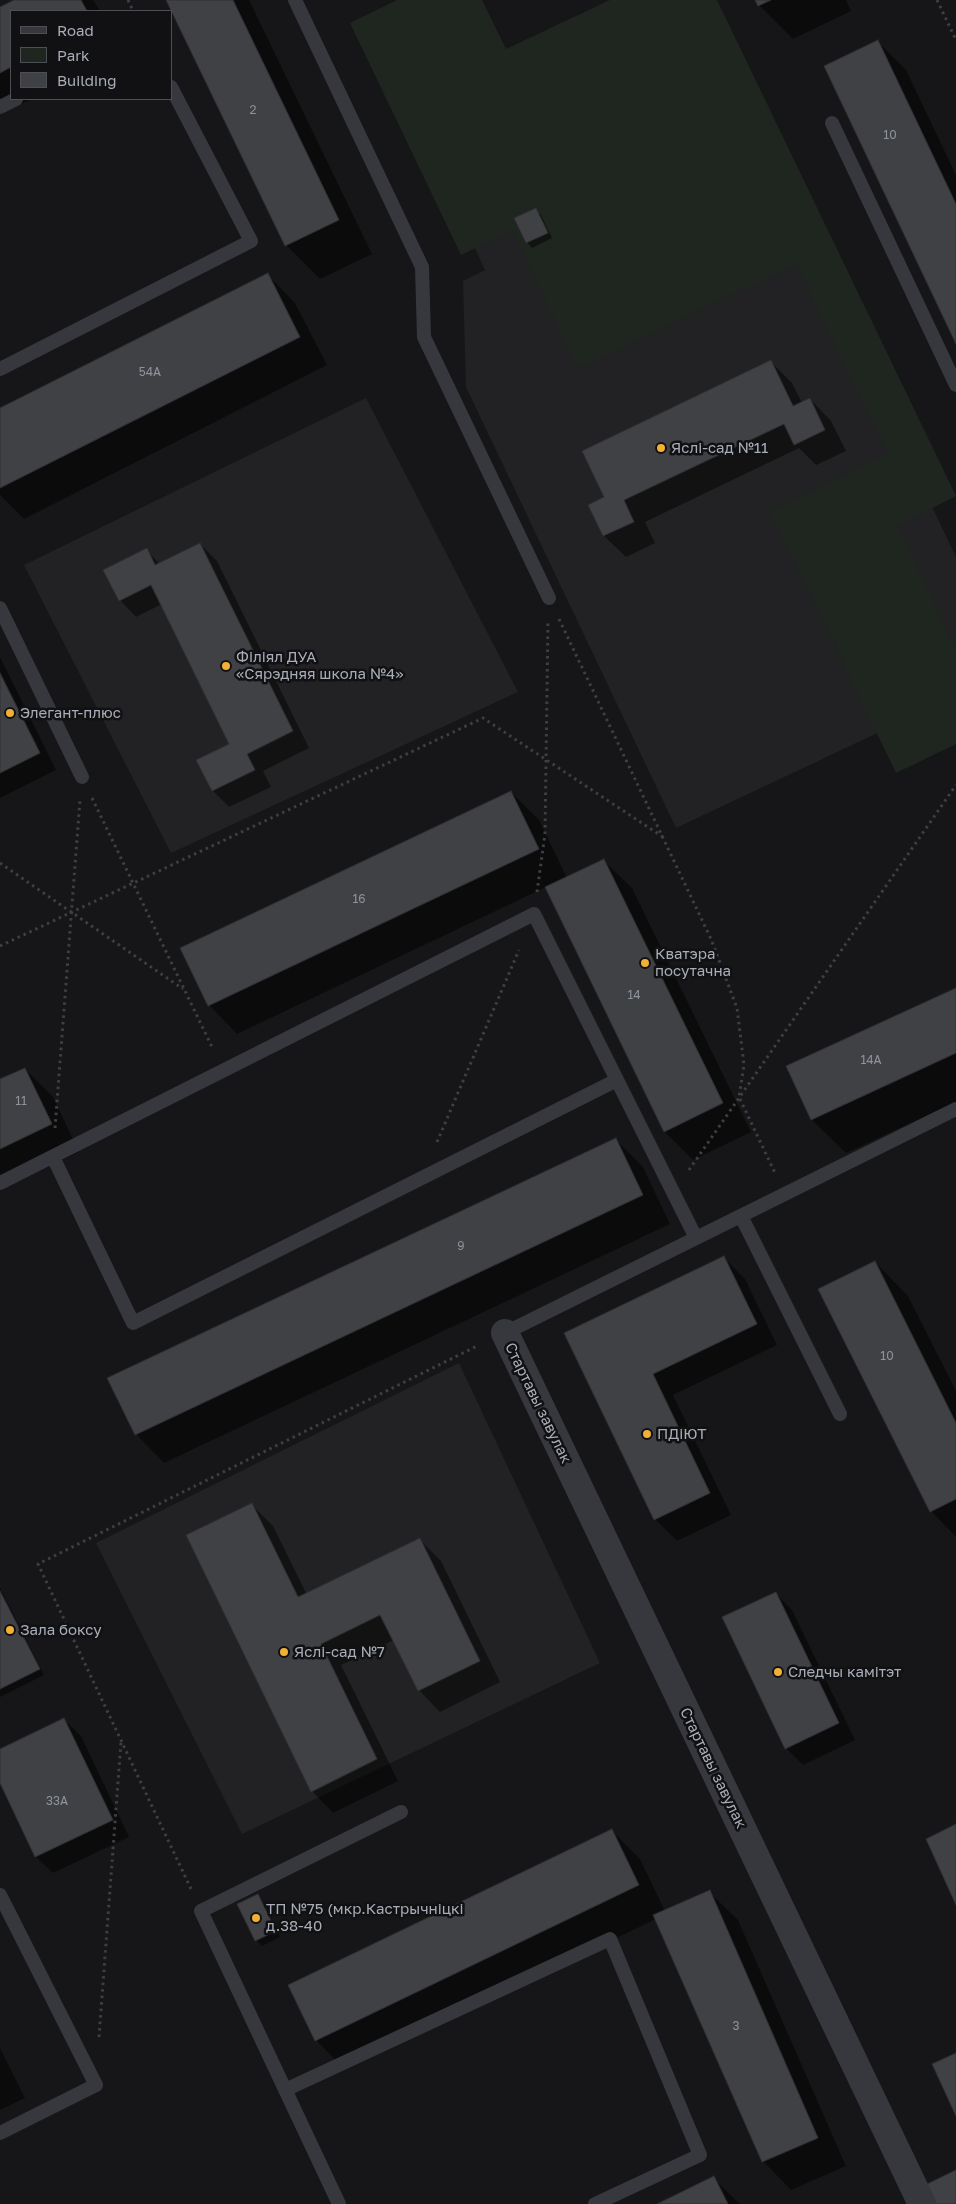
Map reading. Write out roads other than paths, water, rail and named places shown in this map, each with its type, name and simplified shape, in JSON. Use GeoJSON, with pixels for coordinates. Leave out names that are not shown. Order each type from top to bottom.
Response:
{"type":"FeatureCollection","features":[{"type":"Feature","properties":{"kind":"street","name":"Стартавы завулак"},"geometry":{"type":"LineString","coordinates":[[505,1333],[922,2204]]}},
{"type":"Feature","properties":{"kind":"lane"},"geometry":{"type":"LineString","coordinates":[[295,0],[422,267],[424,338],[548,598]]}},
{"type":"Feature","properties":{"kind":"lane"},"geometry":{"type":"LineString","coordinates":[[0,369],[251,242],[172,89]]}},
{"type":"Feature","properties":{"kind":"lane"},"geometry":{"type":"LineString","coordinates":[[0,107],[14,100]]}},
{"type":"Feature","properties":{"kind":"lane"},"geometry":{"type":"LineString","coordinates":[[832,123],[956,385]]}},
{"type":"Feature","properties":{"kind":"lane"},"geometry":{"type":"LineString","coordinates":[[0,608],[82,777]]}},
{"type":"Feature","properties":{"kind":"lane"},"geometry":{"type":"LineString","coordinates":[[0,1183],[534,914],[696,1238]]}},
{"type":"Feature","properties":{"kind":"lane"},"geometry":{"type":"LineString","coordinates":[[53,1156],[133,1323],[617,1080]]}},
{"type":"Feature","properties":{"kind":"lane"},"geometry":{"type":"LineString","coordinates":[[505,1333],[956,1109]]}},
{"type":"Feature","properties":{"kind":"lane"},"geometry":{"type":"LineString","coordinates":[[741,1216],[840,1414]]}},
{"type":"Feature","properties":{"kind":"lane"},"geometry":{"type":"LineString","coordinates":[[339,2204],[201,1911],[401,1812]]}},
{"type":"Feature","properties":{"kind":"lane"},"geometry":{"type":"LineString","coordinates":[[0,1895],[96,2085],[0,2133]]}},
{"type":"Feature","properties":{"kind":"lane"},"geometry":{"type":"LineString","coordinates":[[285,2090],[610,1939],[700,2155],[595,2204]]}},
{"type":"Feature","properties":{"kind":"place","name":"Яслі-сад №11"},"geometry":{"type":"Point","coordinates":[661,448]}},
{"type":"Feature","properties":{"kind":"place","name":"Філіял ДУА «Сярэдняя школа №4»"},"geometry":{"type":"Point","coordinates":[226,666]}},
{"type":"Feature","properties":{"kind":"place","name":"Элегант-плюс"},"geometry":{"type":"Point","coordinates":[10,713]}},
{"type":"Feature","properties":{"kind":"place","name":"Кватэра посутачна"},"geometry":{"type":"Point","coordinates":[645,963]}},
{"type":"Feature","properties":{"kind":"place","name":"ПДіЮТ"},"geometry":{"type":"Point","coordinates":[647,1434]}},
{"type":"Feature","properties":{"kind":"place","name":"Зала боксу"},"geometry":{"type":"Point","coordinates":[10,1630]}},
{"type":"Feature","properties":{"kind":"place","name":"Яслі-сад №7"},"geometry":{"type":"Point","coordinates":[284,1652]}},
{"type":"Feature","properties":{"kind":"place","name":"Следчы камітэт"},"geometry":{"type":"Point","coordinates":[778,1672]}},
{"type":"Feature","properties":{"kind":"place","name":"ТП №75 (мкр.Кастрычніцкі д.38-40"},"geometry":{"type":"Point","coordinates":[256,1918]}}]}
